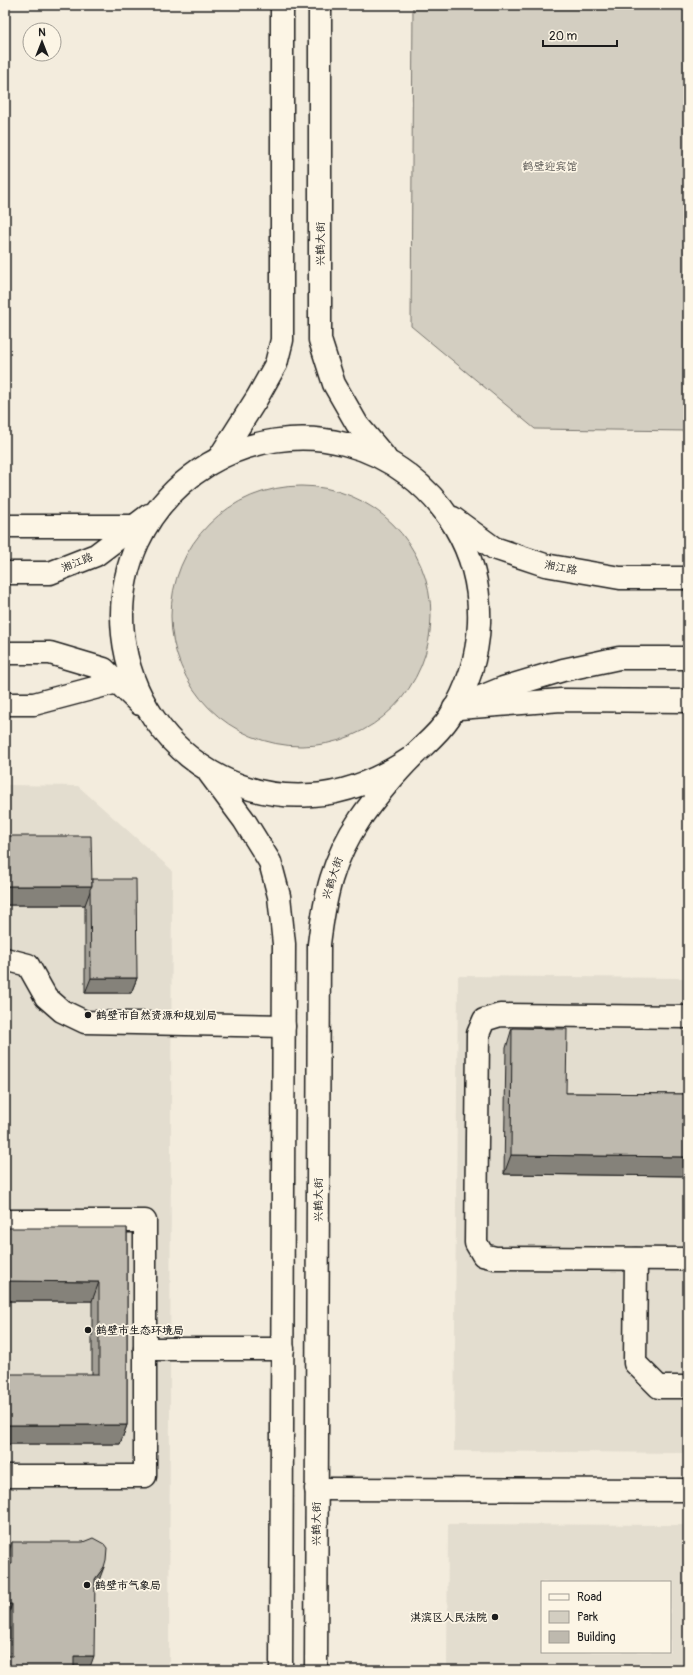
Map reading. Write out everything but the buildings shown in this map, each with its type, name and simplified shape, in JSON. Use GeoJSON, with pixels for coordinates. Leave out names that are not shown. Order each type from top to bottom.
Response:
{"type":"FeatureCollection","features":[{"type":"Feature","properties":{"kind":"main road"},"geometry":{"type":"LineString","coordinates":[[219,458],[258,398],[276,364],[282,340],[282,5]]}},
{"type":"Feature","properties":{"kind":"main road","name":"兴鹤大街"},"geometry":{"type":"LineString","coordinates":[[320,5],[320,340],[334,384],[357,424],[390,462]]}},
{"type":"Feature","properties":{"kind":"main road"},"geometry":{"type":"LineString","coordinates":[[292,438],[318,439],[343,443],[367,451],[390,462],[411,476],[430,493],[447,514],[461,537],[471,562],[478,589],[480,616],[478,643],[472,670],[462,694],[449,718],[432,739],[411,758],[389,772],[364,784],[338,792],[311,796],[283,795],[256,790],[231,782],[206,769],[184,753],[165,734],[149,712],[136,688],[127,662],[122,636],[121,609],[125,582],[132,556],[143,531],[158,508],[182,484],[198,471],[219,458],[243,448],[292,438]]}},
{"type":"Feature","properties":{"kind":"main road","name":"湘江路"},"geometry":{"type":"LineString","coordinates":[[5,572],[50,573],[96,554],[158,508]]}},
{"type":"Feature","properties":{"kind":"main road","name":"湘江路"},"geometry":{"type":"LineString","coordinates":[[447,514],[494,548],[545,565],[620,578],[688,578]]}},
{"type":"Feature","properties":{"kind":"main road"},"geometry":{"type":"LineString","coordinates":[[5,526],[135,526]]}},
{"type":"Feature","properties":{"kind":"main road"},"geometry":{"type":"LineString","coordinates":[[5,653],[50,654],[104,670],[149,712]]}},
{"type":"Feature","properties":{"kind":"main road"},"geometry":{"type":"LineString","coordinates":[[454,708],[503,688],[570,668],[619,658],[688,658]]}},
{"type":"Feature","properties":{"kind":"main road"},"geometry":{"type":"LineString","coordinates":[[5,704],[34,704],[117,682]]}},
{"type":"Feature","properties":{"kind":"main road"},"geometry":{"type":"LineString","coordinates":[[454,708],[561,700],[688,701]]}},
{"type":"Feature","properties":{"kind":"main road","name":"兴鹤大街"},"geometry":{"type":"LineString","coordinates":[[316,1670],[319,944],[324,900],[338,857],[361,818],[411,758]]}},
{"type":"Feature","properties":{"kind":"main road"},"geometry":{"type":"LineString","coordinates":[[206,769],[244,820],[270,862],[279,896],[284,944],[281,1670]]}},
{"type":"Feature","properties":{"kind":"main road"},"geometry":{"type":"LineString","coordinates":[[5,959],[28,965],[46,997],[62,1011],[85,1022],[284,1026]]}},
{"type":"Feature","properties":{"kind":"main road"},"geometry":{"type":"LineString","coordinates":[[688,1017],[500,1016],[484,1020],[478,1034],[476,1243],[483,1255],[495,1258],[688,1259]]}},
{"type":"Feature","properties":{"kind":"main road"},"geometry":{"type":"LineString","coordinates":[[5,1221],[145,1221],[145,1476],[5,1476]]}},
{"type":"Feature","properties":{"kind":"main road"},"geometry":{"type":"LineString","coordinates":[[636,1259],[635,1363],[659,1387],[688,1387]]}},
{"type":"Feature","properties":{"kind":"main road"},"geometry":{"type":"LineString","coordinates":[[145,1349],[283,1349]]}},
{"type":"Feature","properties":{"kind":"main road"},"geometry":{"type":"LineString","coordinates":[[316,1489],[688,1490]]}},
{"type":"Feature","properties":{"kind":"shaded area"},"geometry":{"type":"Polygon","coordinates":[[[5,785],[78,786],[172,870],[169,1670],[5,1670],[5,785]]]}},
{"type":"Feature","properties":{"kind":"shaded area"},"geometry":{"type":"Polygon","coordinates":[[[458,976],[688,978],[688,1453],[454,1451],[458,976]]]}},
{"type":"Feature","properties":{"kind":"shaded area","name":"淇滨区人民法院"},"geometry":{"type":"Polygon","coordinates":[[[448,1524],[688,1525],[688,1670],[447,1670],[448,1524]]]}},
{"type":"Feature","properties":{"kind":"green space","name":"鹤壁迎宾馆"},"geometry":{"type":"Polygon","coordinates":[[[413,5],[688,5],[688,431],[535,429],[411,326],[413,5]]]}},
{"type":"Feature","properties":{"kind":"green space"},"geometry":{"type":"Polygon","coordinates":[[[301,486],[326,489],[351,496],[373,508],[393,524],[409,544],[421,566],[428,591],[431,616],[428,641],[421,666],[409,688],[393,708],[373,724],[351,736],[326,743],[301,746],[276,743],[251,736],[229,724],[209,708],[193,688],[181,666],[174,641],[171,616],[174,591],[181,566],[193,544],[209,524],[229,508],[251,496],[276,489],[301,486]]]}},
{"type":"Feature","properties":{"kind":"place","name":"鹤壁市自然资源和规划局"},"geometry":{"type":"Point","coordinates":[88,1015]}},
{"type":"Feature","properties":{"kind":"place","name":"鹤壁市生态环境局"},"geometry":{"type":"Point","coordinates":[88,1330]}},
{"type":"Feature","properties":{"kind":"place","name":"鹤壁市气象局"},"geometry":{"type":"Point","coordinates":[87,1585]}},
{"type":"Feature","properties":{"kind":"place","name":"淇滨区人民法院"},"geometry":{"type":"Point","coordinates":[495,1617]}}]}
